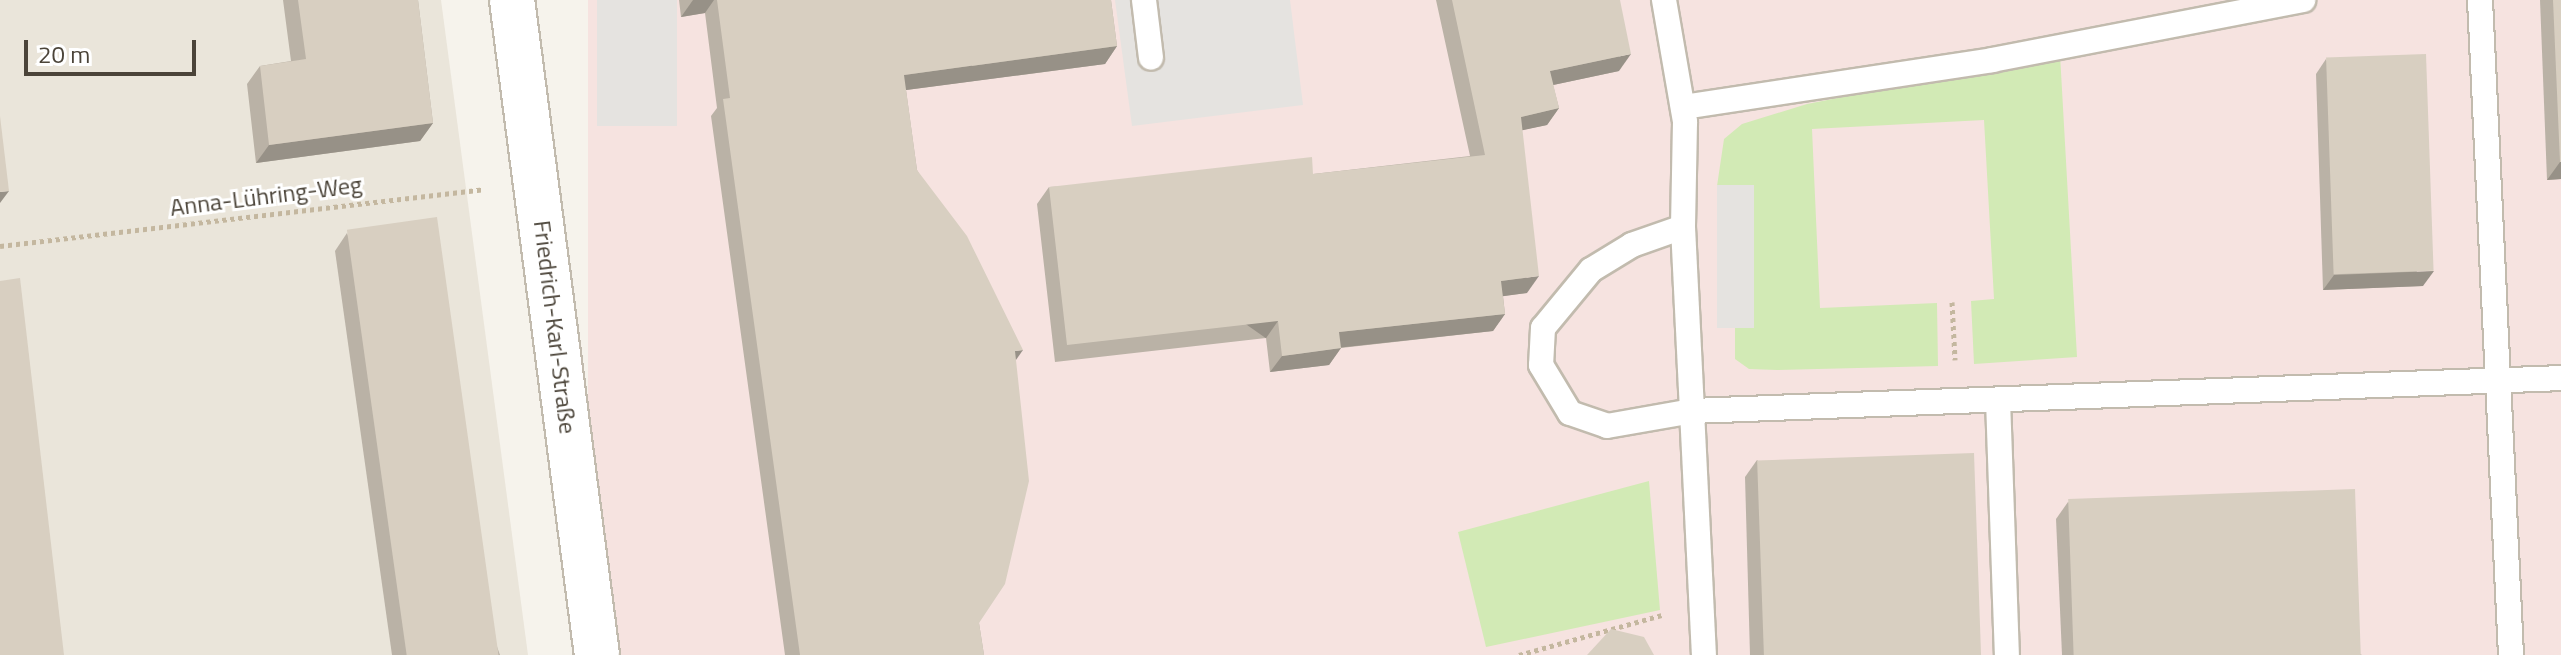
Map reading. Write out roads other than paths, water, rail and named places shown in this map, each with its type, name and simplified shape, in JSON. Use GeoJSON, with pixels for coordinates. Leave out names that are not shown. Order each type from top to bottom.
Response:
{"type":"FeatureCollection","features":[{"type":"Feature","properties":{"kind":"street","name":"Friedrich-Karl-Straße"},"geometry":{"type":"LineString","coordinates":[[512,0],[597,655]]}},
{"type":"Feature","properties":{"kind":"lane"},"geometry":{"type":"LineString","coordinates":[[1144,0],[1151,58]]}},
{"type":"Feature","properties":{"kind":"lane"},"geometry":{"type":"LineString","coordinates":[[1664,0],[1683,107],[1683,227],[1704,655]]}},
{"type":"Feature","properties":{"kind":"lane"},"geometry":{"type":"LineString","coordinates":[[1683,107],[1992,60],[2303,0]]}},
{"type":"Feature","properties":{"kind":"lane"},"geometry":{"type":"LineString","coordinates":[[2480,0],[2511,655]]}},
{"type":"Feature","properties":{"kind":"lane"},"geometry":{"type":"LineString","coordinates":[[1683,227],[1632,245],[1591,270],[1543,328],[1541,365],[1570,413],[1607,426],[1692,411],[2561,378]]}},
{"type":"Feature","properties":{"kind":"lane"},"geometry":{"type":"LineString","coordinates":[[1998,400],[2007,655]]}}]}
